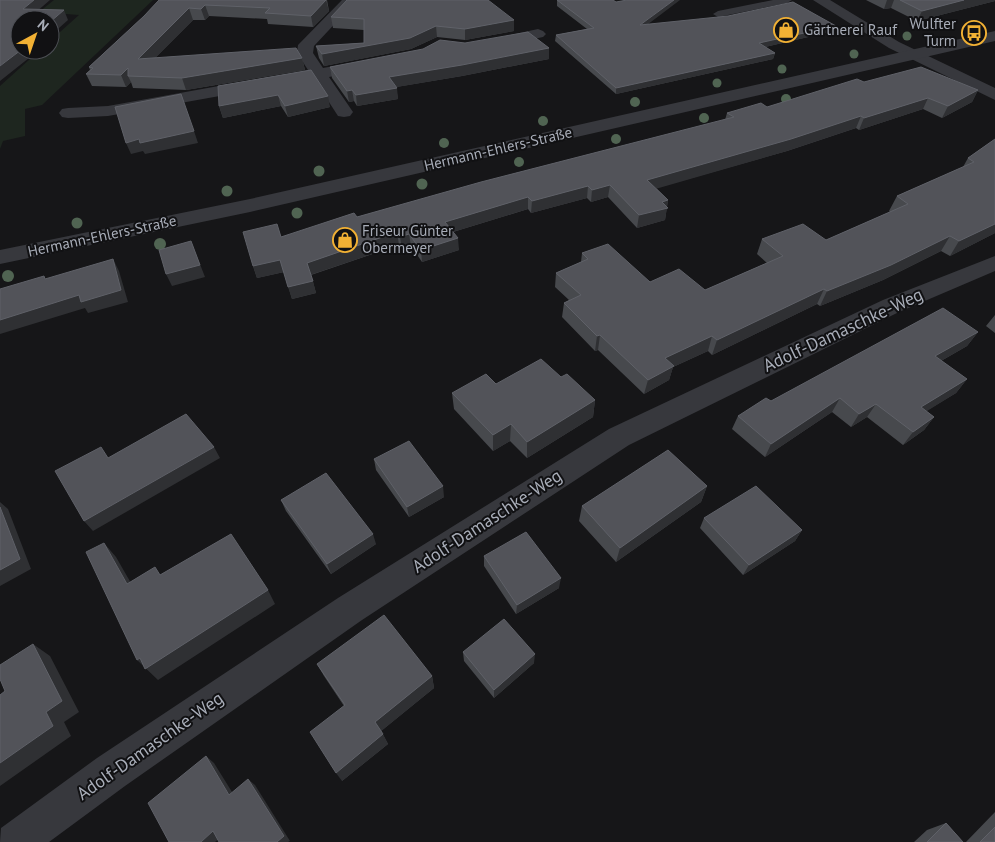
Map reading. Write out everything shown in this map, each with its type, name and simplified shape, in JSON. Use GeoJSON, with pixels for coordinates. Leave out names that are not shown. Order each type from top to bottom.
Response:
{"type":"FeatureCollection","features":[{"type":"Feature","properties":{"kind":"street"},"geometry":{"type":"LineString","coordinates":[[820,0],[912,54],[995,95]]}},
{"type":"Feature","properties":{"kind":"street"},"geometry":{"type":"LineString","coordinates":[[326,4],[348,3]]}},
{"type":"Feature","properties":{"kind":"street"},"geometry":{"type":"LineString","coordinates":[[344,112],[317,74],[305,53],[306,45],[348,3]]}},
{"type":"Feature","properties":{"kind":"street"},"geometry":{"type":"LineString","coordinates":[[483,44],[538,34]]}},
{"type":"Feature","properties":{"kind":"street","name":"Hermann-Ehlers-Straße"},"geometry":{"type":"LineString","coordinates":[[0,257],[380,176],[995,36]]}},
{"type":"Feature","properties":{"kind":"street"},"geometry":{"type":"LineString","coordinates":[[68,113],[108,112],[381,62]]}},
{"type":"Feature","properties":{"kind":"street","name":"Adolf-Damaschke-Weg"},"geometry":{"type":"LineString","coordinates":[[15,842],[111,772],[337,618],[619,437],[891,306],[995,263]]}},
{"type":"Feature","properties":{"kind":"lane"},"geometry":{"type":"LineString","coordinates":[[718,14],[787,0]]}},
{"type":"Feature","properties":{"kind":"shaded area"},"geometry":{"type":"Polygon","coordinates":[[[54,0],[153,0],[42,105],[25,109],[25,136],[3,141],[0,149],[0,86],[29,60],[60,60],[60,32],[79,15],[60,14],[60,10],[42,10],[54,0]]]}},
{"type":"Feature","properties":{"kind":"building"},"geometry":{"type":"Polygon","coordinates":[[[0,0],[34,0],[23,9],[64,10],[60,13],[60,10],[10,10],[10,58],[0,66],[0,0]]]}},
{"type":"Feature","properties":{"kind":"building"},"geometry":{"type":"Polygon","coordinates":[[[159,0],[326,0],[311,16],[265,13],[270,8],[205,5],[201,9],[189,8],[138,59],[296,48],[302,58],[182,78],[128,76],[128,68],[121,75],[86,74],[93,68],[89,67],[159,0]]]}},
{"type":"Feature","properties":{"kind":"building"},"geometry":{"type":"Polygon","coordinates":[[[347,0],[488,0],[514,20],[465,29],[436,26],[410,38],[322,54],[316,46],[364,43],[364,19],[331,17],[347,0]]]}},
{"type":"Feature","properties":{"kind":"building"},"geometry":{"type":"Polygon","coordinates":[[[557,0],[613,0],[616,2],[627,0],[674,0],[640,25],[728,16],[793,2],[836,26],[759,43],[775,53],[616,88],[556,35],[594,28],[557,0]]]}},
{"type":"Feature","properties":{"kind":"building"},"geometry":{"type":"Polygon","coordinates":[[[900,0],[964,0],[922,11],[900,0]]]}},
{"type":"Feature","properties":{"kind":"building"},"geometry":{"type":"Polygon","coordinates":[[[528,32],[549,48],[389,77],[397,88],[356,95],[352,90],[347,91],[330,67],[423,49],[440,40],[465,43],[528,32]]]}},
{"type":"Feature","properties":{"kind":"building"},"geometry":{"type":"Polygon","coordinates":[[[921,67],[978,90],[948,106],[928,98],[647,180],[668,200],[662,202],[668,208],[639,215],[610,185],[592,190],[588,186],[532,201],[528,197],[445,222],[458,238],[421,250],[409,234],[400,237],[397,232],[307,263],[313,281],[288,287],[280,260],[253,266],[243,232],[277,224],[281,237],[354,213],[357,217],[481,182],[734,117],[727,113],[761,103],[767,107],[857,79],[864,82],[921,67]]]}},
{"type":"Feature","properties":{"kind":"building"},"geometry":{"type":"Polygon","coordinates":[[[311,70],[328,96],[285,106],[278,95],[219,106],[218,86],[311,70]]]}},
{"type":"Feature","properties":{"kind":"building"},"geometry":{"type":"Polygon","coordinates":[[[181,94],[194,131],[140,143],[139,139],[126,143],[115,107],[181,94]]]}},
{"type":"Feature","properties":{"kind":"building"},"geometry":{"type":"Polygon","coordinates":[[[995,139],[995,224],[959,241],[950,236],[891,265],[827,291],[824,289],[717,340],[712,336],[665,358],[674,366],[648,380],[600,335],[597,336],[564,303],[581,295],[556,273],[588,259],[582,253],[608,244],[650,282],[679,269],[705,290],[783,256],[762,239],[803,224],[826,240],[908,204],[897,196],[974,162],[968,158],[995,139]]]}},
{"type":"Feature","properties":{"kind":"building"},"geometry":{"type":"Polygon","coordinates":[[[191,241],[200,265],[166,274],[159,250],[191,241]]]}},
{"type":"Feature","properties":{"kind":"building"},"geometry":{"type":"Polygon","coordinates":[[[113,259],[121,290],[81,302],[79,295],[0,320],[0,289],[44,276],[45,279],[113,259]]]}},
{"type":"Feature","properties":{"kind":"building"},"geometry":{"type":"Polygon","coordinates":[[[943,308],[978,332],[935,356],[967,379],[921,407],[934,417],[913,432],[876,404],[859,414],[840,398],[771,444],[738,416],[766,398],[771,401],[943,308]]]}},
{"type":"Feature","properties":{"kind":"building"},"geometry":{"type":"Polygon","coordinates":[[[541,359],[561,377],[567,374],[595,400],[527,442],[511,424],[493,435],[452,393],[486,374],[496,384],[541,359]]]}},
{"type":"Feature","properties":{"kind":"building"},"geometry":{"type":"Polygon","coordinates":[[[186,414],[214,447],[84,521],[55,471],[101,447],[108,458],[186,414]]]}},
{"type":"Feature","properties":{"kind":"building"},"geometry":{"type":"Polygon","coordinates":[[[409,441],[443,486],[407,507],[374,459],[409,441]]]}},
{"type":"Feature","properties":{"kind":"building"},"geometry":{"type":"Polygon","coordinates":[[[668,450],[707,486],[620,548],[582,506],[668,450]]]}},
{"type":"Feature","properties":{"kind":"building"},"geometry":{"type":"Polygon","coordinates":[[[326,473],[373,534],[327,564],[281,500],[326,473]]]}},
{"type":"Feature","properties":{"kind":"building"},"geometry":{"type":"Polygon","coordinates":[[[756,486],[802,530],[749,565],[704,518],[756,486]]]}},
{"type":"Feature","properties":{"kind":"building"},"geometry":{"type":"Polygon","coordinates":[[[0,507],[20,559],[0,570],[0,507]]]}},
{"type":"Feature","properties":{"kind":"building"},"geometry":{"type":"Polygon","coordinates":[[[526,532],[561,578],[517,605],[484,556],[526,532]]]}},
{"type":"Feature","properties":{"kind":"building"},"geometry":{"type":"Polygon","coordinates":[[[231,534],[268,590],[145,669],[140,658],[137,660],[86,552],[104,543],[127,584],[155,567],[160,575],[231,534]]]}},
{"type":"Feature","properties":{"kind":"building"},"geometry":{"type":"Polygon","coordinates":[[[384,615],[432,676],[375,722],[383,734],[336,773],[310,732],[345,705],[317,664],[384,615]]]}},
{"type":"Feature","properties":{"kind":"building"},"geometry":{"type":"Polygon","coordinates":[[[504,619],[535,654],[494,690],[463,652],[504,619]]]}},
{"type":"Feature","properties":{"kind":"building"},"geometry":{"type":"Polygon","coordinates":[[[33,644],[62,701],[46,712],[53,726],[0,763],[0,695],[5,691],[0,679],[0,665],[33,644]]]}},
{"type":"Feature","properties":{"kind":"building"},"geometry":{"type":"Polygon","coordinates":[[[206,756],[229,795],[248,779],[284,836],[277,842],[219,842],[213,831],[201,842],[169,842],[148,803],[206,756]]]}},
{"type":"Feature","properties":{"kind":"building"},"geometry":{"type":"Polygon","coordinates":[[[946,823],[963,842],[927,842],[946,823]]]}},
{"type":"Feature","properties":{"kind":"building"},"geometry":{"type":"Polygon","coordinates":[[[995,827],[995,842],[980,842],[995,827]]]}},
{"type":"Feature","properties":{"kind":"place","name":"Gärtnerei Rauf"},"geometry":{"type":"Point","coordinates":[786,30]}},
{"type":"Feature","properties":{"kind":"place","name":"Wulfter Turm"},"geometry":{"type":"Point","coordinates":[974,33]}},
{"type":"Feature","properties":{"kind":"place","name":"Friseur Günter Obermeyer"},"geometry":{"type":"Point","coordinates":[345,240]}}]}
